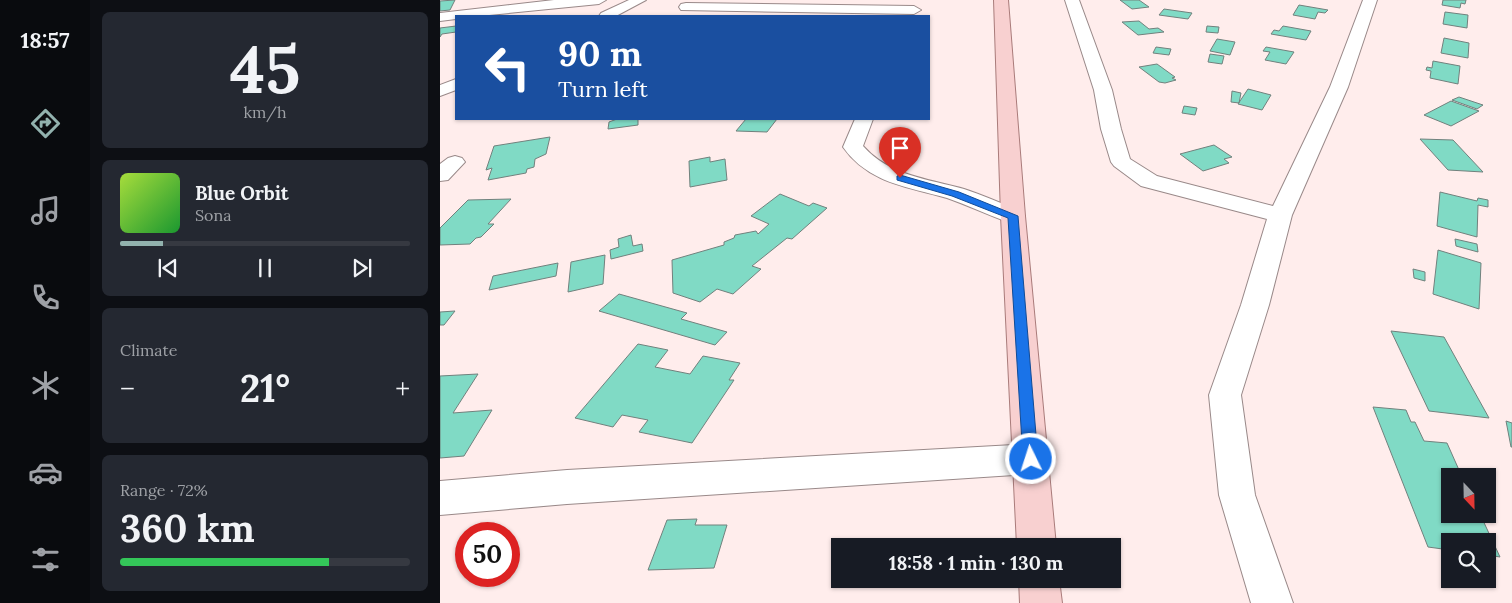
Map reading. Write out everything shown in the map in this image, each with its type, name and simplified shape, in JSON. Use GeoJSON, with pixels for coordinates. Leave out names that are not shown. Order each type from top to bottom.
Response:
{"type":"FeatureCollection","features":[{"type":"Feature","properties":{"kind":"main road"},"geometry":{"type":"LineString","coordinates":[[1001,0],[1013,216],[1036,538]]}},
{"type":"Feature","properties":{"kind":"main road"},"geometry":{"type":"LineString","coordinates":[[1040,588],[1041,603]]}},
{"type":"Feature","properties":{"kind":"street"},"geometry":{"type":"LineString","coordinates":[[456,15],[599,0]]}},
{"type":"Feature","properties":{"kind":"street"},"geometry":{"type":"LineString","coordinates":[[608,15],[638,0]]}},
{"type":"Feature","properties":{"kind":"street"},"geometry":{"type":"LineString","coordinates":[[1072,0],[1102,90],[1121,162],[1149,181],[1280,215]]}},
{"type":"Feature","properties":{"kind":"street"},"geometry":{"type":"LineString","coordinates":[[1272,603],[1236,495],[1225,395],[1256,305],[1280,215],[1339,87],[1370,0]]}},
{"type":"Feature","properties":{"kind":"street"},"geometry":{"type":"LineString","coordinates":[[686,7],[915,9]]}},
{"type":"Feature","properties":{"kind":"street"},"geometry":{"type":"LineString","coordinates":[[440,17],[455,15]]}},
{"type":"Feature","properties":{"kind":"street"},"geometry":{"type":"LineString","coordinates":[[440,91],[455,84]]}},
{"type":"Feature","properties":{"kind":"street"},"geometry":{"type":"LineString","coordinates":[[864,120],[853,147],[860,157],[883,172],[917,184],[956,194],[1013,216]]}},
{"type":"Feature","properties":{"kind":"street"},"geometry":{"type":"LineString","coordinates":[[440,498],[567,487],[1031,459]]}},
{"type":"Feature","properties":{"kind":"building"},"geometry":{"type":"Polygon","coordinates":[[[455,0],[450,10],[440,11],[440,1],[455,0]]]}},
{"type":"Feature","properties":{"kind":"building"},"geometry":{"type":"Polygon","coordinates":[[[1120,0],[1139,0],[1149,7],[1132,9],[1120,0]]]}},
{"type":"Feature","properties":{"kind":"building"},"geometry":{"type":"Polygon","coordinates":[[[1443,0],[1466,0],[1465,4],[1461,3],[1460,8],[1442,5],[1443,0]]]}},
{"type":"Feature","properties":{"kind":"building"},"geometry":{"type":"Polygon","coordinates":[[[1299,5],[1328,10],[1325,13],[1318,12],[1315,19],[1293,15],[1299,5]]]}},
{"type":"Feature","properties":{"kind":"building"},"geometry":{"type":"Polygon","coordinates":[[[1164,9],[1192,13],[1188,19],[1159,15],[1164,9]]]}},
{"type":"Feature","properties":{"kind":"building"},"geometry":{"type":"Polygon","coordinates":[[[1445,12],[1468,15],[1467,28],[1443,24],[1445,12]]]}},
{"type":"Feature","properties":{"kind":"building"},"geometry":{"type":"Polygon","coordinates":[[[1139,21],[1149,29],[1158,28],[1164,32],[1138,35],[1122,22],[1139,21]]]}},
{"type":"Feature","properties":{"kind":"building"},"geometry":{"type":"Polygon","coordinates":[[[455,26],[455,32],[442,34],[440,37],[440,28],[455,26]]]}},
{"type":"Feature","properties":{"kind":"building"},"geometry":{"type":"Polygon","coordinates":[[[1207,26],[1219,27],[1218,33],[1206,32],[1207,26]]]}},
{"type":"Feature","properties":{"kind":"building"},"geometry":{"type":"Polygon","coordinates":[[[1283,26],[1311,31],[1306,40],[1271,34],[1274,30],[1279,31],[1283,26]]]}},
{"type":"Feature","properties":{"kind":"building"},"geometry":{"type":"Polygon","coordinates":[[[1444,38],[1469,43],[1468,58],[1441,53],[1444,38]]]}},
{"type":"Feature","properties":{"kind":"building"},"geometry":{"type":"Polygon","coordinates":[[[1217,39],[1235,42],[1230,55],[1210,51],[1217,39]]]}},
{"type":"Feature","properties":{"kind":"building"},"geometry":{"type":"Polygon","coordinates":[[[1156,47],[1171,49],[1169,55],[1153,53],[1156,47]]]}},
{"type":"Feature","properties":{"kind":"building"},"geometry":{"type":"Polygon","coordinates":[[[1266,47],[1294,52],[1286,64],[1265,60],[1270,52],[1263,51],[1266,47]]]}},
{"type":"Feature","properties":{"kind":"building"},"geometry":{"type":"Polygon","coordinates":[[[1210,54],[1224,56],[1222,64],[1208,62],[1210,54]]]}},
{"type":"Feature","properties":{"kind":"building"},"geometry":{"type":"Polygon","coordinates":[[[1433,61],[1460,66],[1458,84],[1430,78],[1431,71],[1426,70],[1427,67],[1432,68],[1433,61]]]}},
{"type":"Feature","properties":{"kind":"building"},"geometry":{"type":"Polygon","coordinates":[[[1157,64],[1175,77],[1172,78],[1176,80],[1165,83],[1159,82],[1139,67],[1157,64]]]}},
{"type":"Feature","properties":{"kind":"building"},"geometry":{"type":"Polygon","coordinates":[[[1248,89],[1271,95],[1262,110],[1238,104],[1248,89]]]}},
{"type":"Feature","properties":{"kind":"building"},"geometry":{"type":"Polygon","coordinates":[[[1232,91],[1241,93],[1239,103],[1231,102],[1232,91]]]}},
{"type":"Feature","properties":{"kind":"building"},"geometry":{"type":"Polygon","coordinates":[[[1459,97],[1483,105],[1477,109],[1452,100],[1459,97]]]}},
{"type":"Feature","properties":{"kind":"building"},"geometry":{"type":"Polygon","coordinates":[[[1451,101],[1479,111],[1451,126],[1424,115],[1451,101]]]}},
{"type":"Feature","properties":{"kind":"building"},"geometry":{"type":"Polygon","coordinates":[[[1184,106],[1197,108],[1195,115],[1182,113],[1184,106]]]}},
{"type":"Feature","properties":{"kind":"building"},"geometry":{"type":"Polygon","coordinates":[[[614,120],[638,120],[638,125],[608,129],[609,122],[614,120]]]}},
{"type":"Feature","properties":{"kind":"building"},"geometry":{"type":"Polygon","coordinates":[[[745,120],[776,120],[767,132],[736,131],[745,120]]]}},
{"type":"Feature","properties":{"kind":"building"},"geometry":{"type":"Polygon","coordinates":[[[550,137],[546,154],[535,159],[534,167],[527,169],[526,173],[488,180],[492,168],[486,170],[494,146],[550,137]]]}},
{"type":"Feature","properties":{"kind":"building"},"geometry":{"type":"Polygon","coordinates":[[[1420,139],[1453,140],[1483,172],[1448,170],[1420,139]]]}},
{"type":"Feature","properties":{"kind":"building"},"geometry":{"type":"Polygon","coordinates":[[[1214,145],[1232,157],[1224,159],[1229,163],[1203,171],[1180,154],[1214,145]]]}},
{"type":"Feature","properties":{"kind":"building"},"geometry":{"type":"Polygon","coordinates":[[[710,157],[710,162],[725,159],[727,180],[690,187],[689,161],[710,157]]]}},
{"type":"Feature","properties":{"kind":"building"},"geometry":{"type":"Polygon","coordinates":[[[1440,192],[1477,201],[1478,198],[1488,200],[1488,207],[1478,205],[1477,237],[1437,226],[1440,192]]]}},
{"type":"Feature","properties":{"kind":"building"},"geometry":{"type":"Polygon","coordinates":[[[780,194],[809,206],[813,203],[827,208],[792,239],[787,238],[752,266],[761,269],[733,294],[717,289],[700,302],[673,293],[672,260],[724,245],[724,242],[734,238],[735,235],[756,231],[758,234],[769,224],[751,216],[780,194]]]}},
{"type":"Feature","properties":{"kind":"building"},"geometry":{"type":"Polygon","coordinates":[[[511,199],[488,224],[494,224],[481,237],[476,238],[470,244],[440,245],[440,228],[468,200],[511,199]]]}},
{"type":"Feature","properties":{"kind":"building"},"geometry":{"type":"Polygon","coordinates":[[[631,235],[633,246],[642,244],[643,251],[611,259],[610,250],[619,247],[618,239],[631,235]]]}},
{"type":"Feature","properties":{"kind":"building"},"geometry":{"type":"Polygon","coordinates":[[[1455,239],[1477,244],[1478,252],[1456,246],[1455,239]]]}},
{"type":"Feature","properties":{"kind":"building"},"geometry":{"type":"Polygon","coordinates":[[[1438,250],[1481,263],[1479,309],[1433,294],[1438,250]]]}},
{"type":"Feature","properties":{"kind":"building"},"geometry":{"type":"Polygon","coordinates":[[[605,255],[603,284],[568,292],[571,262],[605,255]]]}},
{"type":"Feature","properties":{"kind":"building"},"geometry":{"type":"Polygon","coordinates":[[[558,263],[556,276],[489,290],[493,276],[558,263]]]}},
{"type":"Feature","properties":{"kind":"building"},"geometry":{"type":"Polygon","coordinates":[[[1413,269],[1425,272],[1425,281],[1414,278],[1413,269]]]}},
{"type":"Feature","properties":{"kind":"building"},"geometry":{"type":"Polygon","coordinates":[[[619,294],[687,313],[681,319],[727,332],[715,345],[599,311],[619,294]]]}},
{"type":"Feature","properties":{"kind":"building"},"geometry":{"type":"Polygon","coordinates":[[[455,311],[444,325],[440,325],[440,312],[455,311]]]}},
{"type":"Feature","properties":{"kind":"building"},"geometry":{"type":"Polygon","coordinates":[[[1391,331],[1444,337],[1489,418],[1429,411],[1391,331]]]}},
{"type":"Feature","properties":{"kind":"building"},"geometry":{"type":"Polygon","coordinates":[[[638,344],[668,350],[655,367],[690,374],[703,356],[740,363],[729,380],[734,380],[692,443],[639,432],[648,420],[622,415],[613,427],[575,418],[638,344]]]}},
{"type":"Feature","properties":{"kind":"building"},"geometry":{"type":"Polygon","coordinates":[[[478,374],[453,413],[492,410],[464,456],[440,458],[440,376],[478,374]]]}},
{"type":"Feature","properties":{"kind":"building"},"geometry":{"type":"Polygon","coordinates":[[[1373,407],[1406,410],[1411,422],[1415,422],[1424,441],[1447,443],[1458,468],[1441,468],[1441,523],[1484,523],[1489,533],[1441,533],[1441,549],[1428,547],[1373,407]]]}},
{"type":"Feature","properties":{"kind":"building"},"geometry":{"type":"Polygon","coordinates":[[[1506,421],[1512,423],[1512,447],[1511,447],[1506,421]]]}},
{"type":"Feature","properties":{"kind":"building"},"geometry":{"type":"Polygon","coordinates":[[[697,519],[695,525],[727,525],[714,568],[648,570],[667,520],[697,519]]]}},
{"type":"Feature","properties":{"kind":"building"},"geometry":{"type":"Polygon","coordinates":[[[1496,548],[1500,557],[1496,556],[1496,548]]]}},
{"type":"Feature","properties":{"kind":"route"},"geometry":{"type":"LineString","coordinates":[[900,178],[956,194],[1013,216],[1031,459]]}}]}
